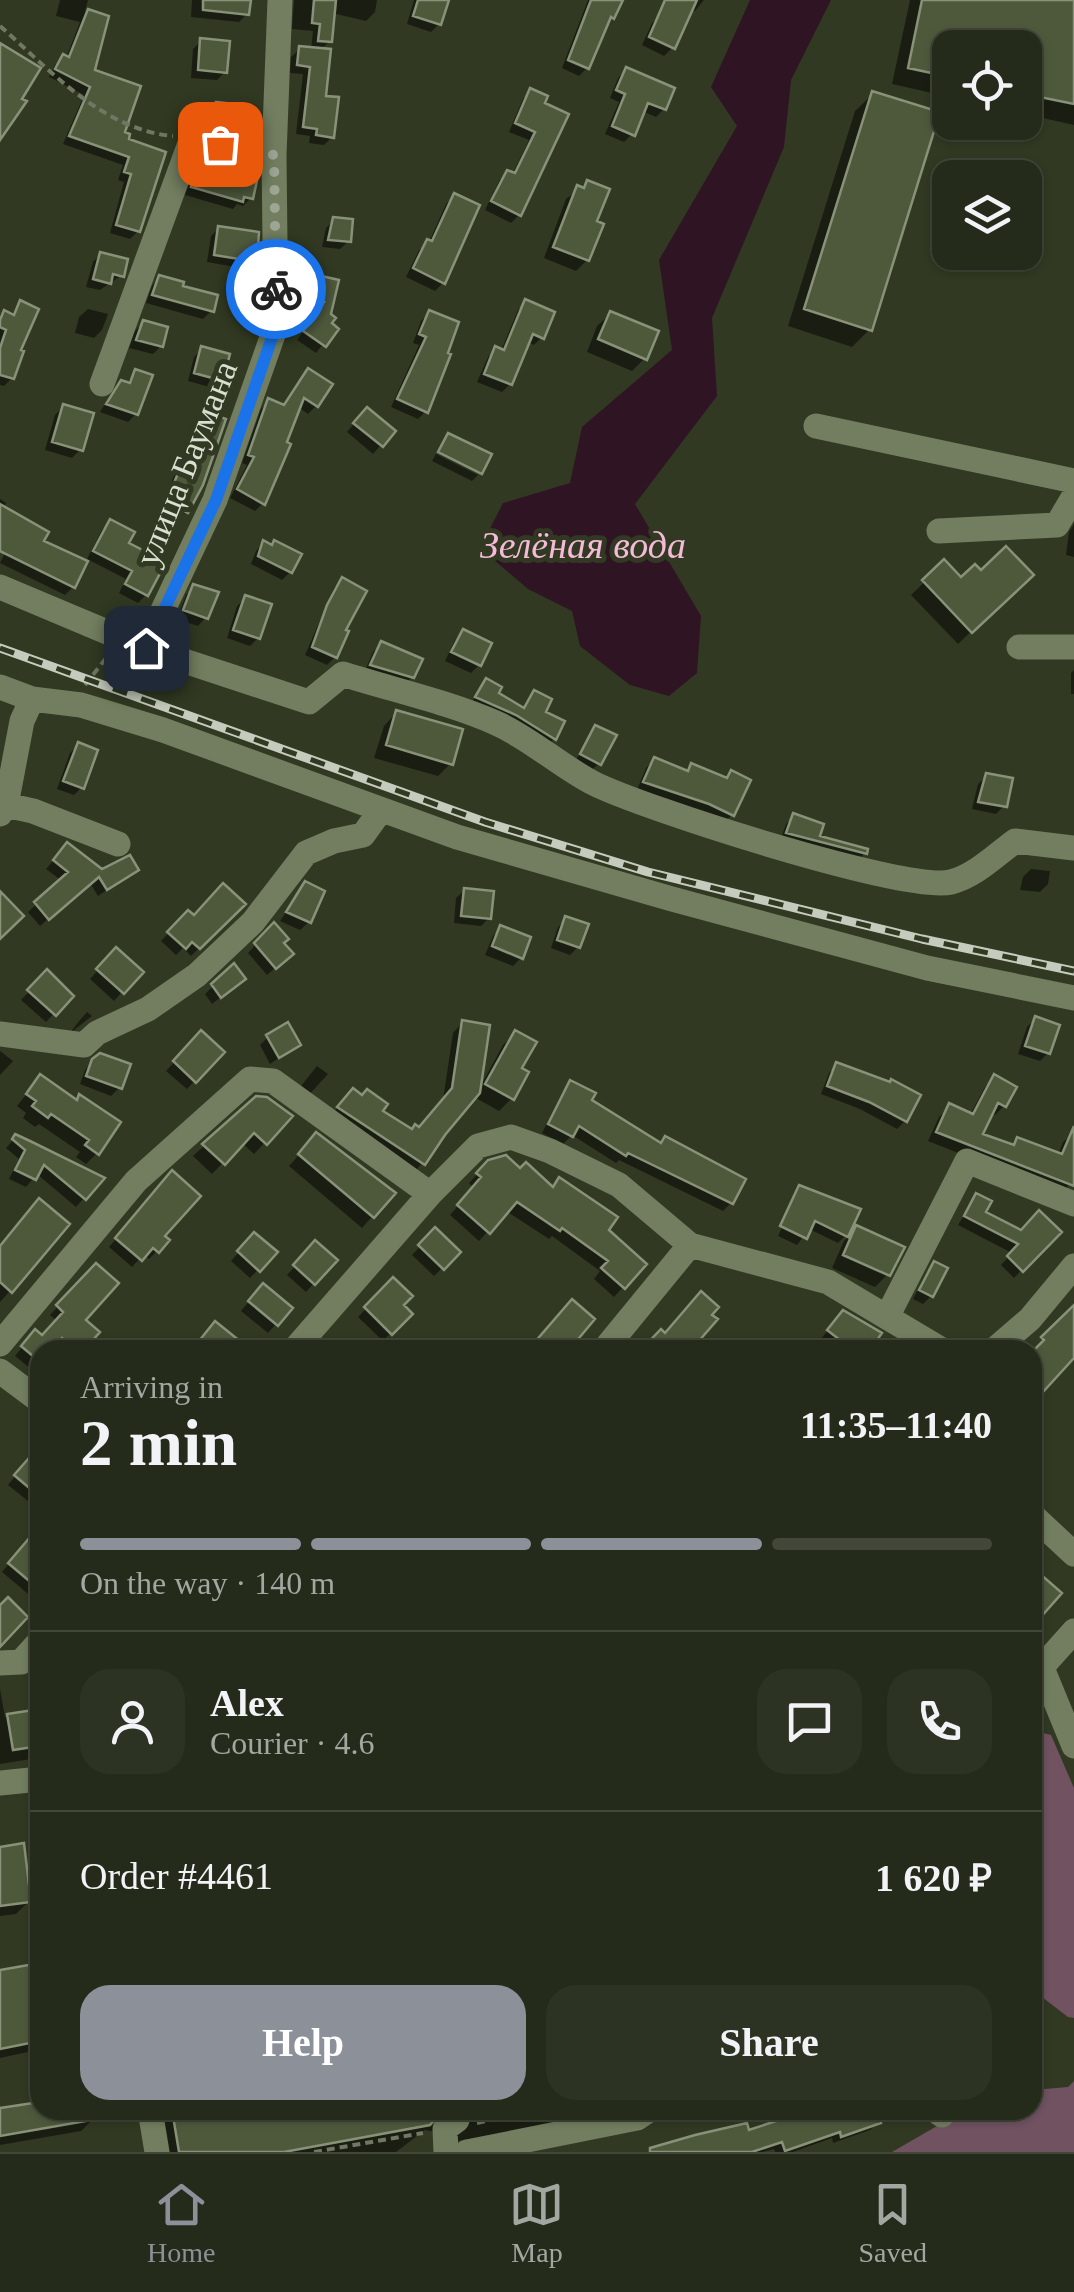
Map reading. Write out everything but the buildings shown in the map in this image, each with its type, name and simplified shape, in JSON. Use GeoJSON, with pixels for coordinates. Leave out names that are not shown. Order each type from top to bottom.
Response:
{"type":"FeatureCollection","features":[{"type":"Feature","properties":{"kind":"street","name":"улица Баумана"},"geometry":{"type":"LineString","coordinates":[[146,648],[216,500],[276,326],[274,155],[280,0]]}},
{"type":"Feature","properties":{"kind":"street"},"geometry":{"type":"LineString","coordinates":[[102,384],[192,138],[274,155]]}},
{"type":"Feature","properties":{"kind":"street"},"geometry":{"type":"LineString","coordinates":[[816,426],[1074,481]]}},
{"type":"Feature","properties":{"kind":"street"},"geometry":{"type":"LineString","coordinates":[[940,532],[1057,525],[1074,496]]}},
{"type":"Feature","properties":{"kind":"street"},"geometry":{"type":"LineString","coordinates":[[0,587],[146,648],[309,702],[343,674],[498,724],[594,784],[685,818],[875,874],[928,884],[952,882],[1015,841],[1074,848]]}},
{"type":"Feature","properties":{"kind":"street"},"geometry":{"type":"LineString","coordinates":[[1018,647],[1074,647]]}},
{"type":"Feature","properties":{"kind":"street"},"geometry":{"type":"LineString","coordinates":[[0,686],[27,710],[81,706],[163,730],[457,837],[926,968],[1074,998]]}},
{"type":"Feature","properties":{"kind":"street"},"geometry":{"type":"LineString","coordinates":[[27,710],[2,802],[118,844]]}},
{"type":"Feature","properties":{"kind":"street"},"geometry":{"type":"LineString","coordinates":[[0,1034],[84,1045],[97,1033],[148,1010],[198,975],[253,922],[306,854],[334,841],[364,836],[381,810]]}},
{"type":"Feature","properties":{"kind":"street"},"geometry":{"type":"LineString","coordinates":[[0,1344],[136,1181],[250,1079],[273,1081],[430,1194]]}},
{"type":"Feature","properties":{"kind":"street"},"geometry":{"type":"LineString","coordinates":[[303,1340],[430,1194],[478,1146],[511,1137],[550,1151],[619,1185],[690,1245],[828,1282],[926,1340]]}},
{"type":"Feature","properties":{"kind":"street"},"geometry":{"type":"LineString","coordinates":[[888,1316],[967,1161],[1074,1204]]}},
{"type":"Feature","properties":{"kind":"street"},"geometry":{"type":"LineString","coordinates":[[612,1340],[690,1245]]}},
{"type":"Feature","properties":{"kind":"street"},"geometry":{"type":"LineString","coordinates":[[1006,1340],[1030,1320],[1074,1266]]}},
{"type":"Feature","properties":{"kind":"street"},"geometry":{"type":"LineString","coordinates":[[0,1370],[30,1394]]}},
{"type":"Feature","properties":{"kind":"street"},"geometry":{"type":"LineString","coordinates":[[1042,1524],[1074,1554]]}},
{"type":"Feature","properties":{"kind":"street"},"geometry":{"type":"LineString","coordinates":[[1042,1667],[1074,1630]]}},
{"type":"Feature","properties":{"kind":"street"},"geometry":{"type":"LineString","coordinates":[[1042,1683],[1074,1746]]}},
{"type":"Feature","properties":{"kind":"street"},"geometry":{"type":"LineString","coordinates":[[0,1784],[30,1780]]}},
{"type":"Feature","properties":{"kind":"street"},"geometry":{"type":"LineString","coordinates":[[152,2120],[157,2152]]}},
{"type":"Feature","properties":{"kind":"street"},"geometry":{"type":"LineString","coordinates":[[446,2152],[444,2130],[457,2120]]}},
{"type":"Feature","properties":{"kind":"street"},"geometry":{"type":"LineString","coordinates":[[468,2152],[610,2120]]}},
{"type":"Feature","properties":{"kind":"path"},"geometry":{"type":"LineString","coordinates":[[0,26],[84,100],[148,134],[192,138]]}},
{"type":"Feature","properties":{"kind":"path"},"geometry":{"type":"LineString","coordinates":[[81,706],[76,697],[118,636]]}},
{"type":"Feature","properties":{"kind":"shaded area"},"geometry":{"type":"Polygon","coordinates":[[[1042,1733],[1051,1735],[1074,1788],[1074,2018],[1042,1997],[1042,1733]]]}},
{"type":"Feature","properties":{"kind":"shaded area"},"geometry":{"type":"Polygon","coordinates":[[[1074,2081],[1074,2152],[892,2152],[946,2120],[1042,2120],[1042,2089],[1068,2087],[1074,2081]]]}},
{"type":"Feature","properties":{"kind":"water","name":"Зелёная вода"},"geometry":{"type":"Polygon","coordinates":[[[750,0],[831,0],[791,80],[784,147],[712,318],[717,396],[635,504],[701,616],[697,673],[669,696],[630,685],[580,646],[572,611],[528,589],[480,548],[503,503],[570,483],[582,427],[672,350],[659,260],[737,126],[711,87],[750,0]]]}},
{"type":"Feature","properties":{"kind":"railway"},"geometry":{"type":"LineString","coordinates":[[0,648],[485,822],[648,872],[922,939],[1074,971]]}},
{"type":"Feature","properties":{"kind":"way so far"},"geometry":{"type":"LineString","coordinates":[[220,144],[274,155],[276,289]]}},
{"type":"Feature","properties":{"kind":"route"},"geometry":{"type":"LineString","coordinates":[[146,648],[216,500],[276,326],[276,289]]}}]}
